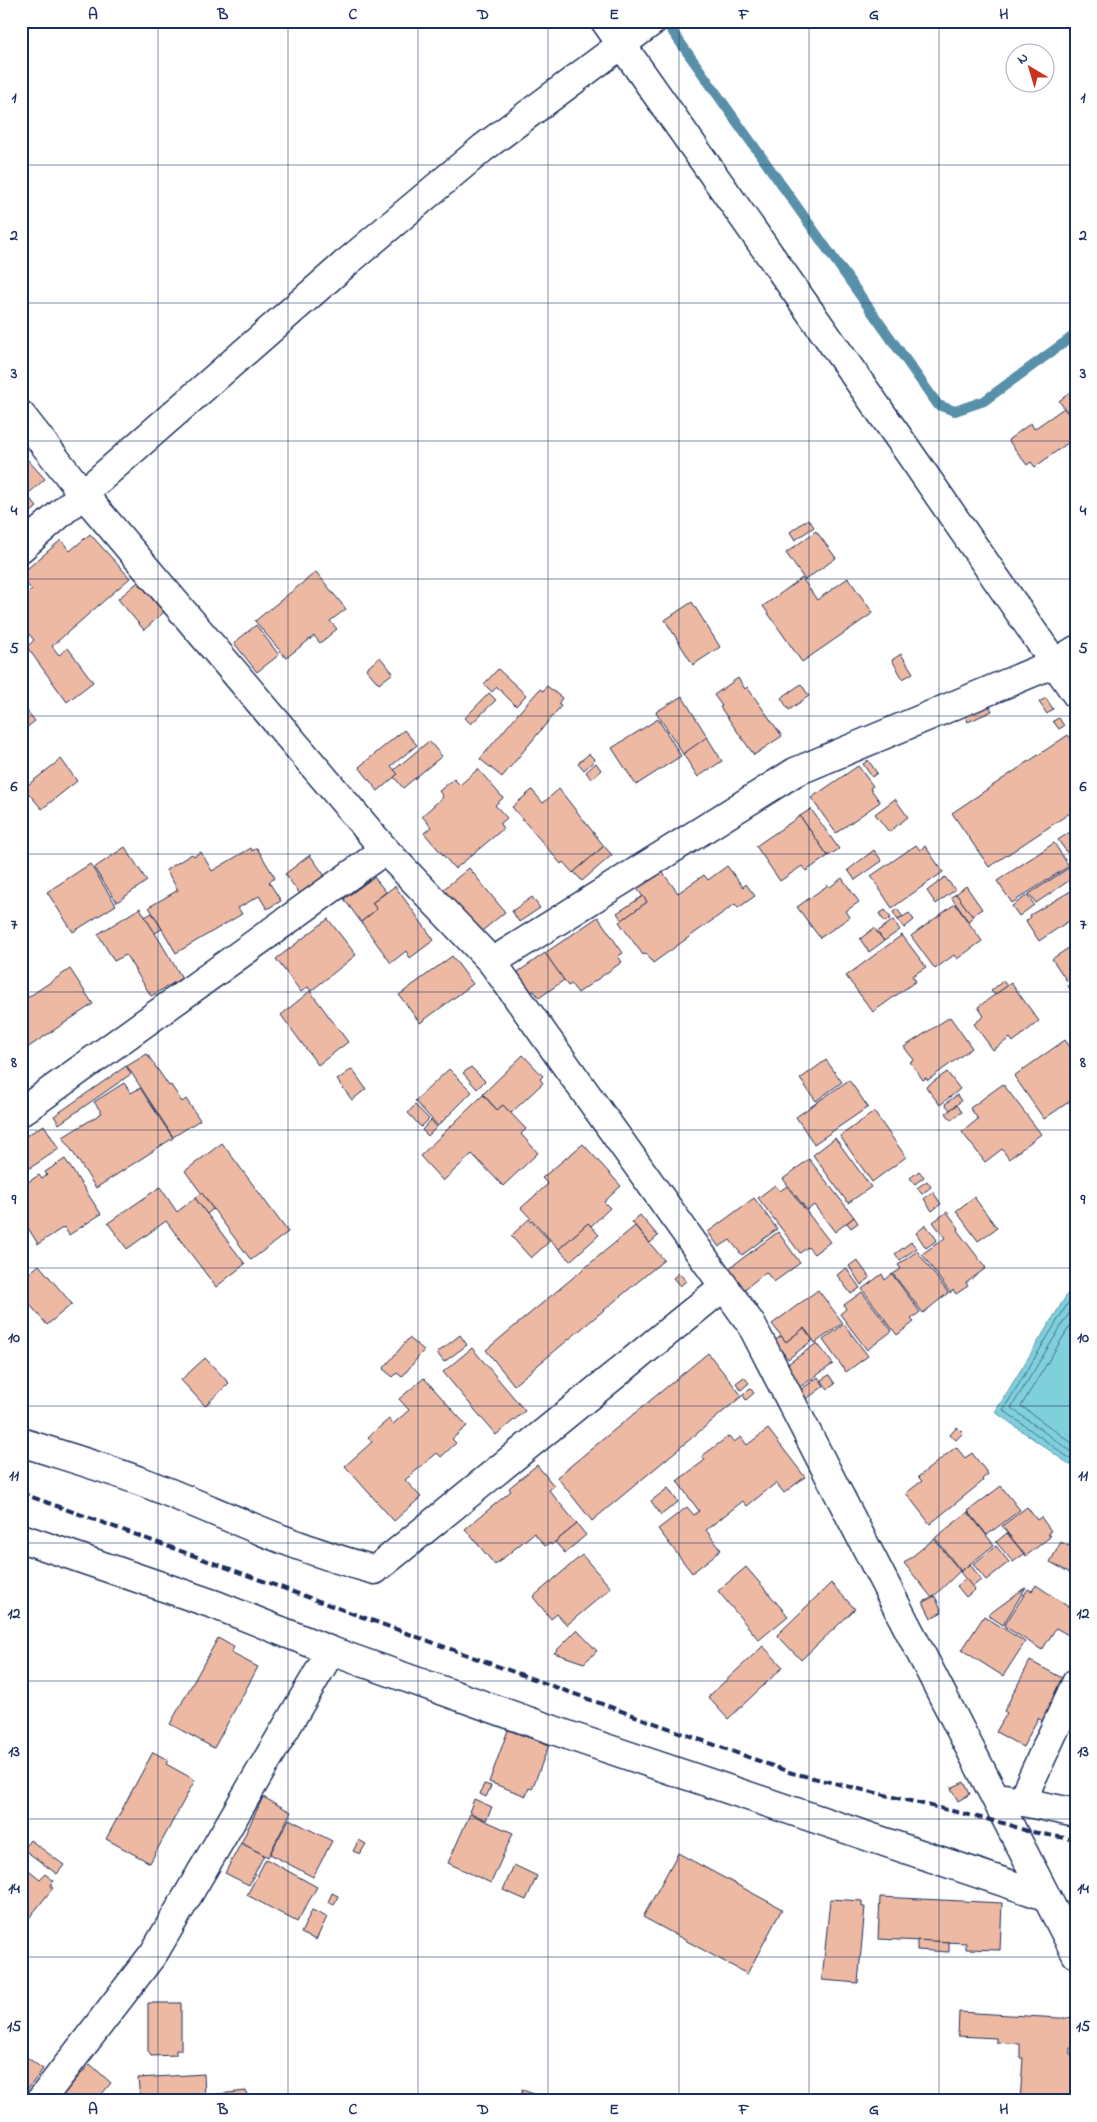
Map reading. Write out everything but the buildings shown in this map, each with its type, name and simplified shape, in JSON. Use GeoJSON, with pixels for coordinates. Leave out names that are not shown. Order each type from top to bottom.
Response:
{"type":"FeatureCollection","features":[{"type":"Feature","properties":{"kind":"street"},"geometry":{"type":"LineString","coordinates":[[605,21],[1065,657],[1076,694]]}},
{"type":"Feature","properties":{"kind":"street"},"geometry":{"type":"LineString","coordinates":[[21,548],[84,495],[346,264],[483,148],[650,23]]}},
{"type":"Feature","properties":{"kind":"street"},"geometry":{"type":"LineString","coordinates":[[21,415],[84,495],[385,850],[492,962],[723,1287],[752,1324],[992,1795],[1076,1954]]}},
{"type":"Feature","properties":{"kind":"street"},"geometry":{"type":"LineString","coordinates":[[492,962],[795,772],[1065,657]]}},
{"type":"Feature","properties":{"kind":"street"},"geometry":{"type":"LineString","coordinates":[[21,1112],[385,850]]}},
{"type":"Feature","properties":{"kind":"street"},"geometry":{"type":"LineString","coordinates":[[21,1442],[158,1488],[239,1524],[326,1557],[375,1570],[723,1287]]}},
{"type":"Feature","properties":{"kind":"street"},"geometry":{"type":"LineString","coordinates":[[21,1538],[216,1605],[331,1651],[586,1741],[1044,1896]]}},
{"type":"Feature","properties":{"kind":"street"},"geometry":{"type":"LineString","coordinates":[[40,2101],[154,1953],[331,1651]]}},
{"type":"Feature","properties":{"kind":"street"},"geometry":{"type":"LineString","coordinates":[[1021,1802],[1076,1683]]}},
{"type":"Feature","properties":{"kind":"street"},"geometry":{"type":"LineString","coordinates":[[992,1795],[1076,1813]]}},
{"type":"Feature","properties":{"kind":"water"},"geometry":{"type":"Polygon","coordinates":[[[1076,1280],[1076,1469],[995,1412],[1076,1280]]]}},
{"type":"Feature","properties":{"kind":"waterway"},"geometry":{"type":"LineString","coordinates":[[665,21],[938,405],[955,411],[984,401],[1076,334]]}},
{"type":"Feature","properties":{"kind":"railway"},"geometry":{"type":"LineString","coordinates":[[21,1493],[792,1773],[1007,1824],[1027,1831],[1076,1840]]}}]}
